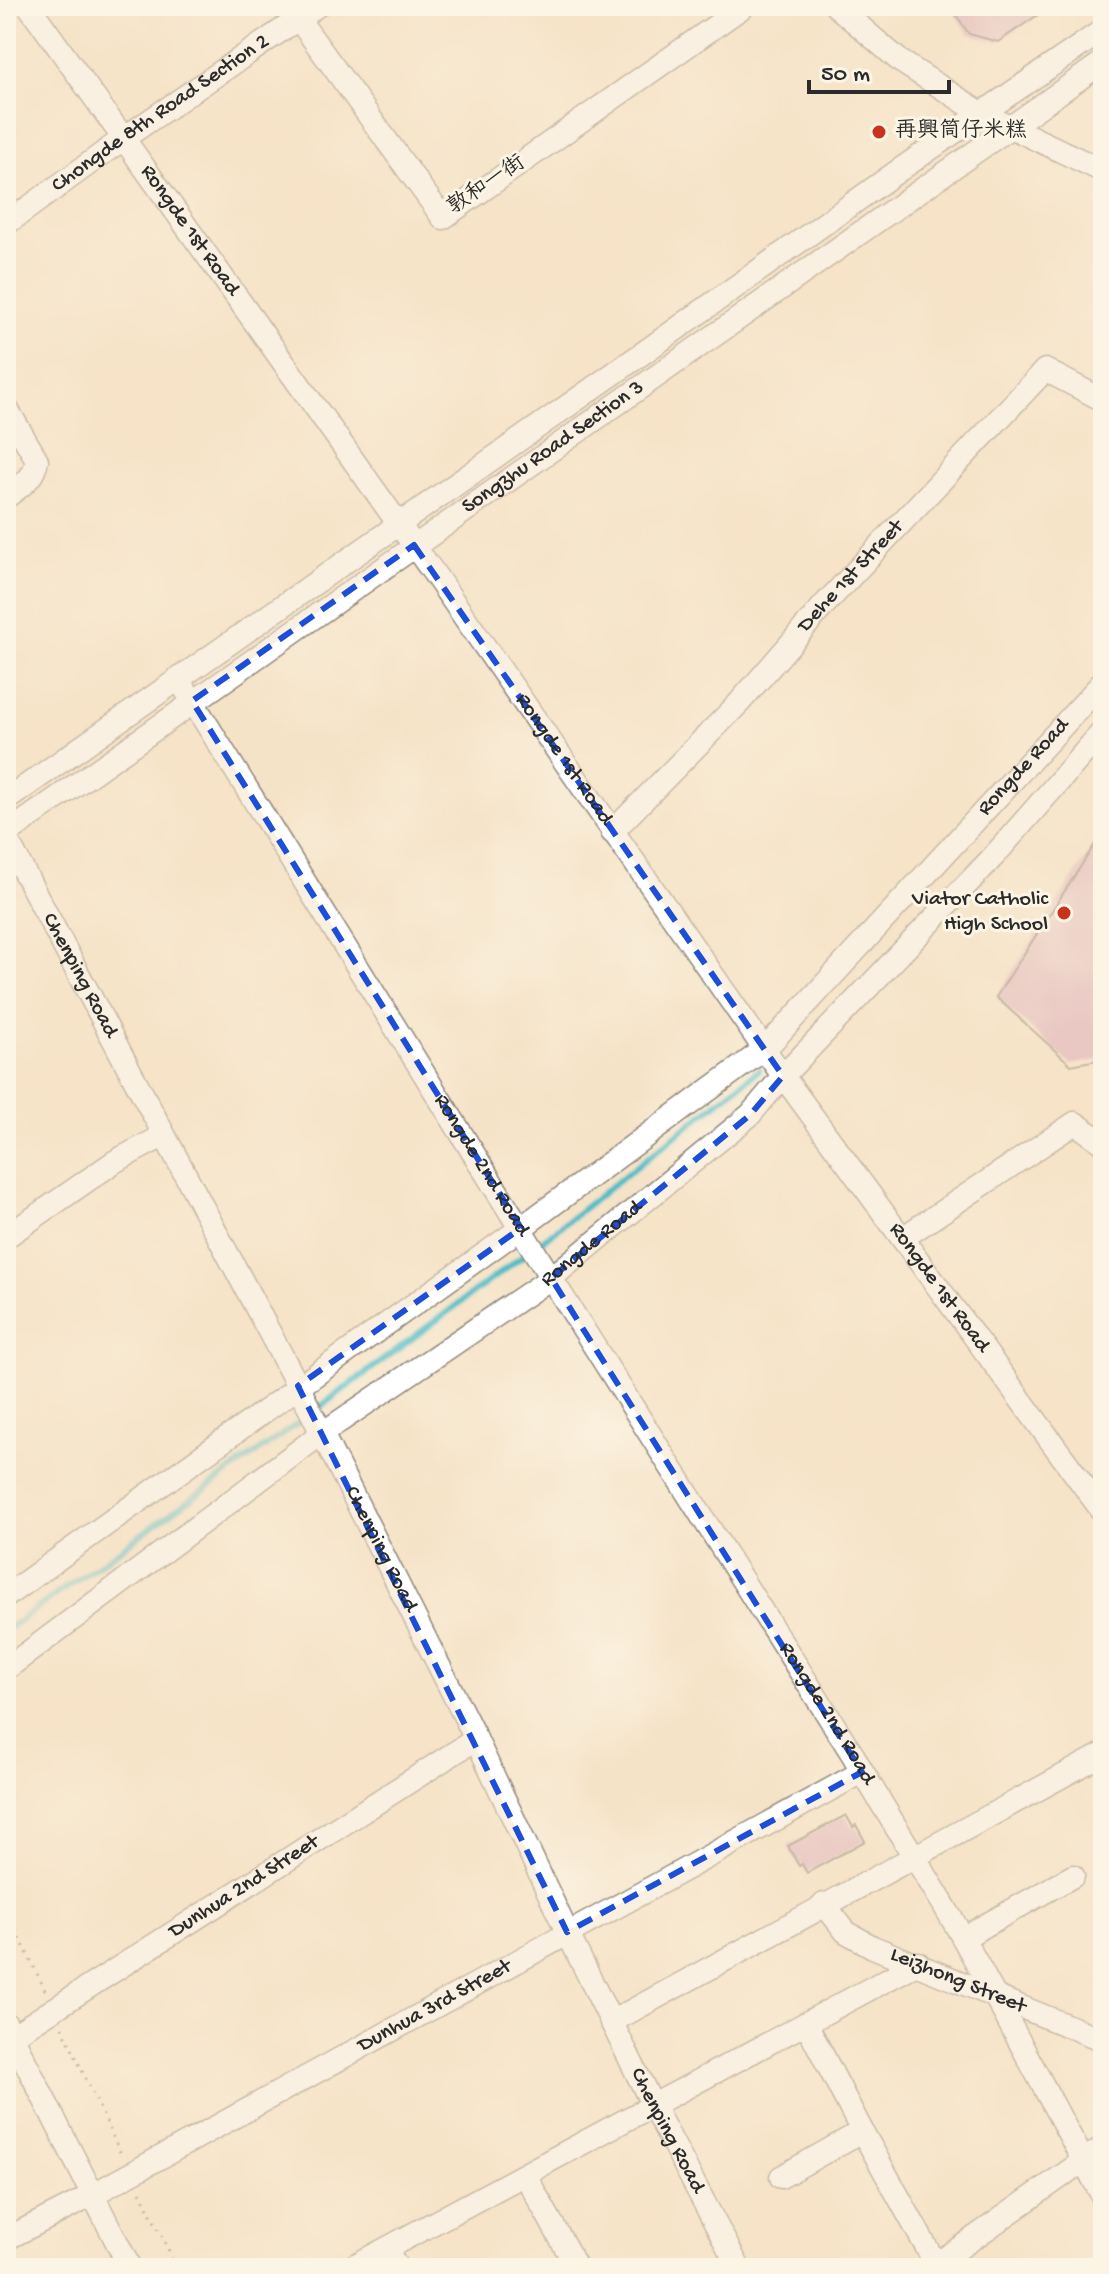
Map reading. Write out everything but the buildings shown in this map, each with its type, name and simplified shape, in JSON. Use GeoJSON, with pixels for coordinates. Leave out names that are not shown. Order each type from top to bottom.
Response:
{"type":"FeatureCollection","features":[{"type":"Feature","properties":{"kind":"street","name":"Rongde 1st Road"},"geometry":{"type":"LineString","coordinates":[[29,6],[414,545],[783,1076],[1103,1512]]}},
{"type":"Feature","properties":{"kind":"street","name":"敦和一街"},"geometry":{"type":"LineString","coordinates":[[302,10],[443,218],[744,6]]}},
{"type":"Feature","properties":{"kind":"street"},"geometry":{"type":"LineString","coordinates":[[836,6],[900,61],[981,113],[1103,171]]}},
{"type":"Feature","properties":{"kind":"street","name":"Chongde 8th Road Section 2"},"geometry":{"type":"LineString","coordinates":[[6,224],[302,10]]}},
{"type":"Feature","properties":{"kind":"street","name":"Songzhu Road Section 3"},"geometry":{"type":"LineString","coordinates":[[6,800],[1103,30]]}},
{"type":"Feature","properties":{"kind":"street","name":"Songzhu Road Section 3"},"geometry":{"type":"LineString","coordinates":[[6,836],[192,701],[1103,62]]}},
{"type":"Feature","properties":{"kind":"street","name":"Dehe 1st Street"},"geometry":{"type":"LineString","coordinates":[[612,832],[739,703],[825,604],[1045,370],[1103,400]]}},
{"type":"Feature","properties":{"kind":"street"},"geometry":{"type":"LineString","coordinates":[[6,407],[37,460],[35,472],[25,484],[6,497]]}},
{"type":"Feature","properties":{"kind":"street","name":"Rongde 2nd Road"},"geometry":{"type":"LineString","coordinates":[[178,678],[870,1788],[915,1855],[1103,2197]]}},
{"type":"Feature","properties":{"kind":"street","name":"Rongde Road"},"geometry":{"type":"LineString","coordinates":[[6,1596],[521,1228],[766,1048],[1103,682]]}},
{"type":"Feature","properties":{"kind":"street","name":"Rongde Road"},"geometry":{"type":"LineString","coordinates":[[6,1669],[321,1434],[551,1278],[739,1124],[993,857],[1103,731]]}},
{"type":"Feature","properties":{"kind":"street","name":"Chenping Road"},"geometry":{"type":"LineString","coordinates":[[6,836],[298,1386],[476,1739],[611,2022],[739,2268]]}},
{"type":"Feature","properties":{"kind":"street"},"geometry":{"type":"LineString","coordinates":[[904,1237],[1075,1123],[1103,1143]]}},
{"type":"Feature","properties":{"kind":"street"},"geometry":{"type":"LineString","coordinates":[[6,1237],[114,1162],[163,1136]]}},
{"type":"Feature","properties":{"kind":"street","name":"Dunhua 2nd Street"},"geometry":{"type":"LineString","coordinates":[[8,2038],[476,1739]]}},
{"type":"Feature","properties":{"kind":"street"},"geometry":{"type":"LineString","coordinates":[[611,2022],[1103,1754]]}},
{"type":"Feature","properties":{"kind":"street","name":"Dunhua 3rd Street"},"geometry":{"type":"LineString","coordinates":[[6,2239],[87,2198],[862,1772]]}},
{"type":"Feature","properties":{"kind":"street"},"geometry":{"type":"LineString","coordinates":[[963,1938],[1073,1876]]}},
{"type":"Feature","properties":{"kind":"street","name":"Leizhong Street"},"geometry":{"type":"LineString","coordinates":[[824,1904],[846,1932],[873,1947],[1103,2040]]}},
{"type":"Feature","properties":{"kind":"street"},"geometry":{"type":"LineString","coordinates":[[350,2268],[392,2259],[525,2175],[918,1963]]}},
{"type":"Feature","properties":{"kind":"street"},"geometry":{"type":"LineString","coordinates":[[806,2023],[935,2267],[1103,2147]]}},
{"type":"Feature","properties":{"kind":"street"},"geometry":{"type":"LineString","coordinates":[[8,2038],[87,2198],[115,2268]]}},
{"type":"Feature","properties":{"kind":"street"},"geometry":{"type":"LineString","coordinates":[[781,2177],[862,2131]]}},
{"type":"Feature","properties":{"kind":"street"},"geometry":{"type":"LineString","coordinates":[[525,2175],[577,2268]]}},
{"type":"Feature","properties":{"kind":"street"},"geometry":{"type":"LineString","coordinates":[[87,2198],[130,2268]]}},
{"type":"Feature","properties":{"kind":"path"},"geometry":{"type":"LineString","coordinates":[[6,1909],[46,1993]]}},
{"type":"Feature","properties":{"kind":"path"},"geometry":{"type":"LineString","coordinates":[[61,2025],[123,2158]]}},
{"type":"Feature","properties":{"kind":"path"},"geometry":{"type":"LineString","coordinates":[[140,2191],[172,2257]]}},
{"type":"Feature","properties":{"kind":"highlighted area"},"geometry":{"type":"Polygon","coordinates":[[[414,545],[783,1076],[750,1115],[551,1278],[862,1772],[567,1932],[298,1386],[521,1228],[192,701],[414,545]]]}},
{"type":"Feature","properties":{"kind":"waterway"},"geometry":{"type":"LineString","coordinates":[[537,1245],[759,1070]]}},
{"type":"Feature","properties":{"kind":"waterway"},"geometry":{"type":"LineString","coordinates":[[316,1410],[528,1252]]}},
{"type":"Feature","properties":{"kind":"waterway"},"geometry":{"type":"LineString","coordinates":[[6,1630],[307,1417]]}},
{"type":"Feature","properties":{"kind":"place","name":"再興筒仔米糕"},"geometry":{"type":"Point","coordinates":[879,132]}},
{"type":"Feature","properties":{"kind":"place","name":"Viator Catholic High School"},"geometry":{"type":"Point","coordinates":[1064,913]}}]}
